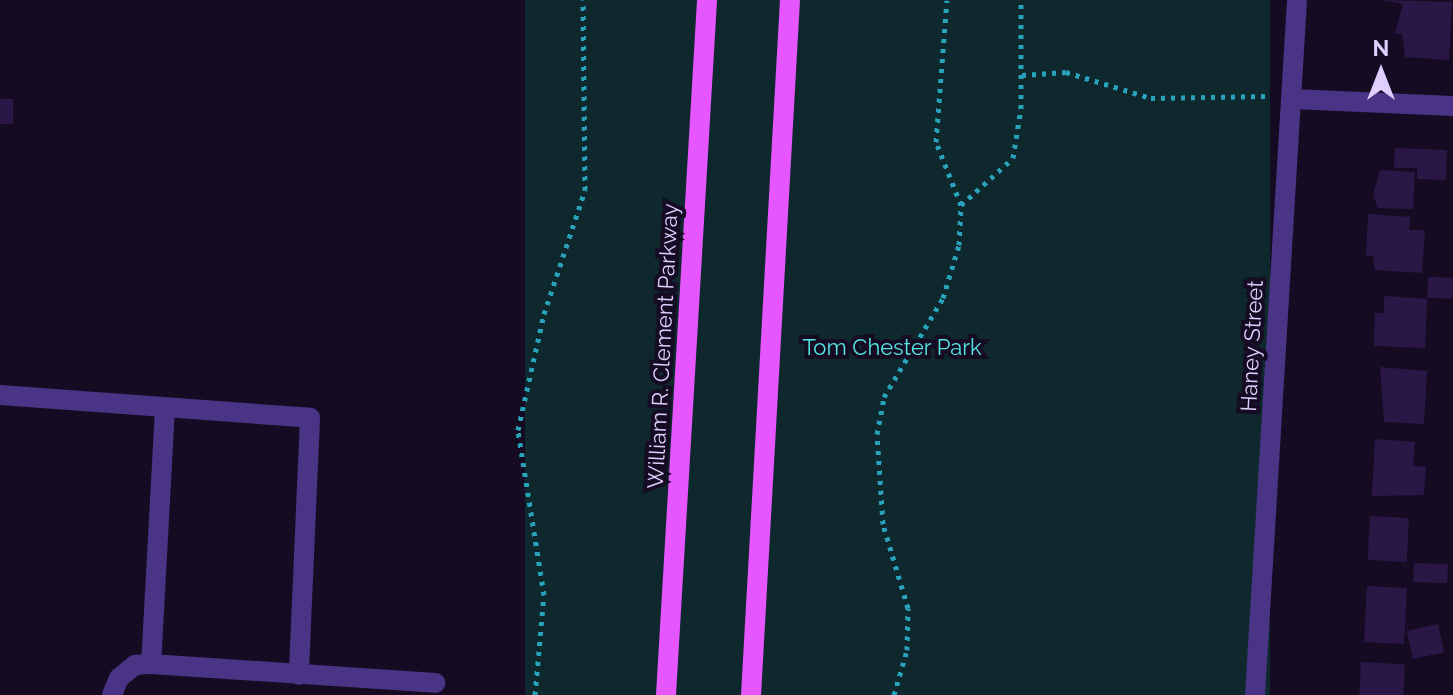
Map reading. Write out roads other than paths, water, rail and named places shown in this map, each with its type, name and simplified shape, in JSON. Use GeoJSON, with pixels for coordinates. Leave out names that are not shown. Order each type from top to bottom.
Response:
{"type":"FeatureCollection","features":[{"type":"Feature","properties":{"kind":"main road","name":"William R. Clement Parkway"},"geometry":{"type":"LineString","coordinates":[[666,695],[707,0]]}},
{"type":"Feature","properties":{"kind":"main road"},"geometry":{"type":"LineString","coordinates":[[751,695],[790,0]]}},
{"type":"Feature","properties":{"kind":"street","name":"Haney Street"},"geometry":{"type":"LineString","coordinates":[[1255,695],[1297,0]]}},
{"type":"Feature","properties":{"kind":"street"},"geometry":{"type":"LineString","coordinates":[[1292,99],[1453,106]]}},
{"type":"Feature","properties":{"kind":"street"},"geometry":{"type":"LineString","coordinates":[[0,395],[310,418],[299,675]]}},
{"type":"Feature","properties":{"kind":"street"},"geometry":{"type":"LineString","coordinates":[[151,664],[165,408]]}},
{"type":"Feature","properties":{"kind":"street"},"geometry":{"type":"LineString","coordinates":[[112,695],[119,678],[135,665],[151,664],[435,683]]}},
{"type":"Feature","properties":{"kind":"park label","name":"Tom Chester Park"},"geometry":{"type":"Point","coordinates":[892,348]}}]}
